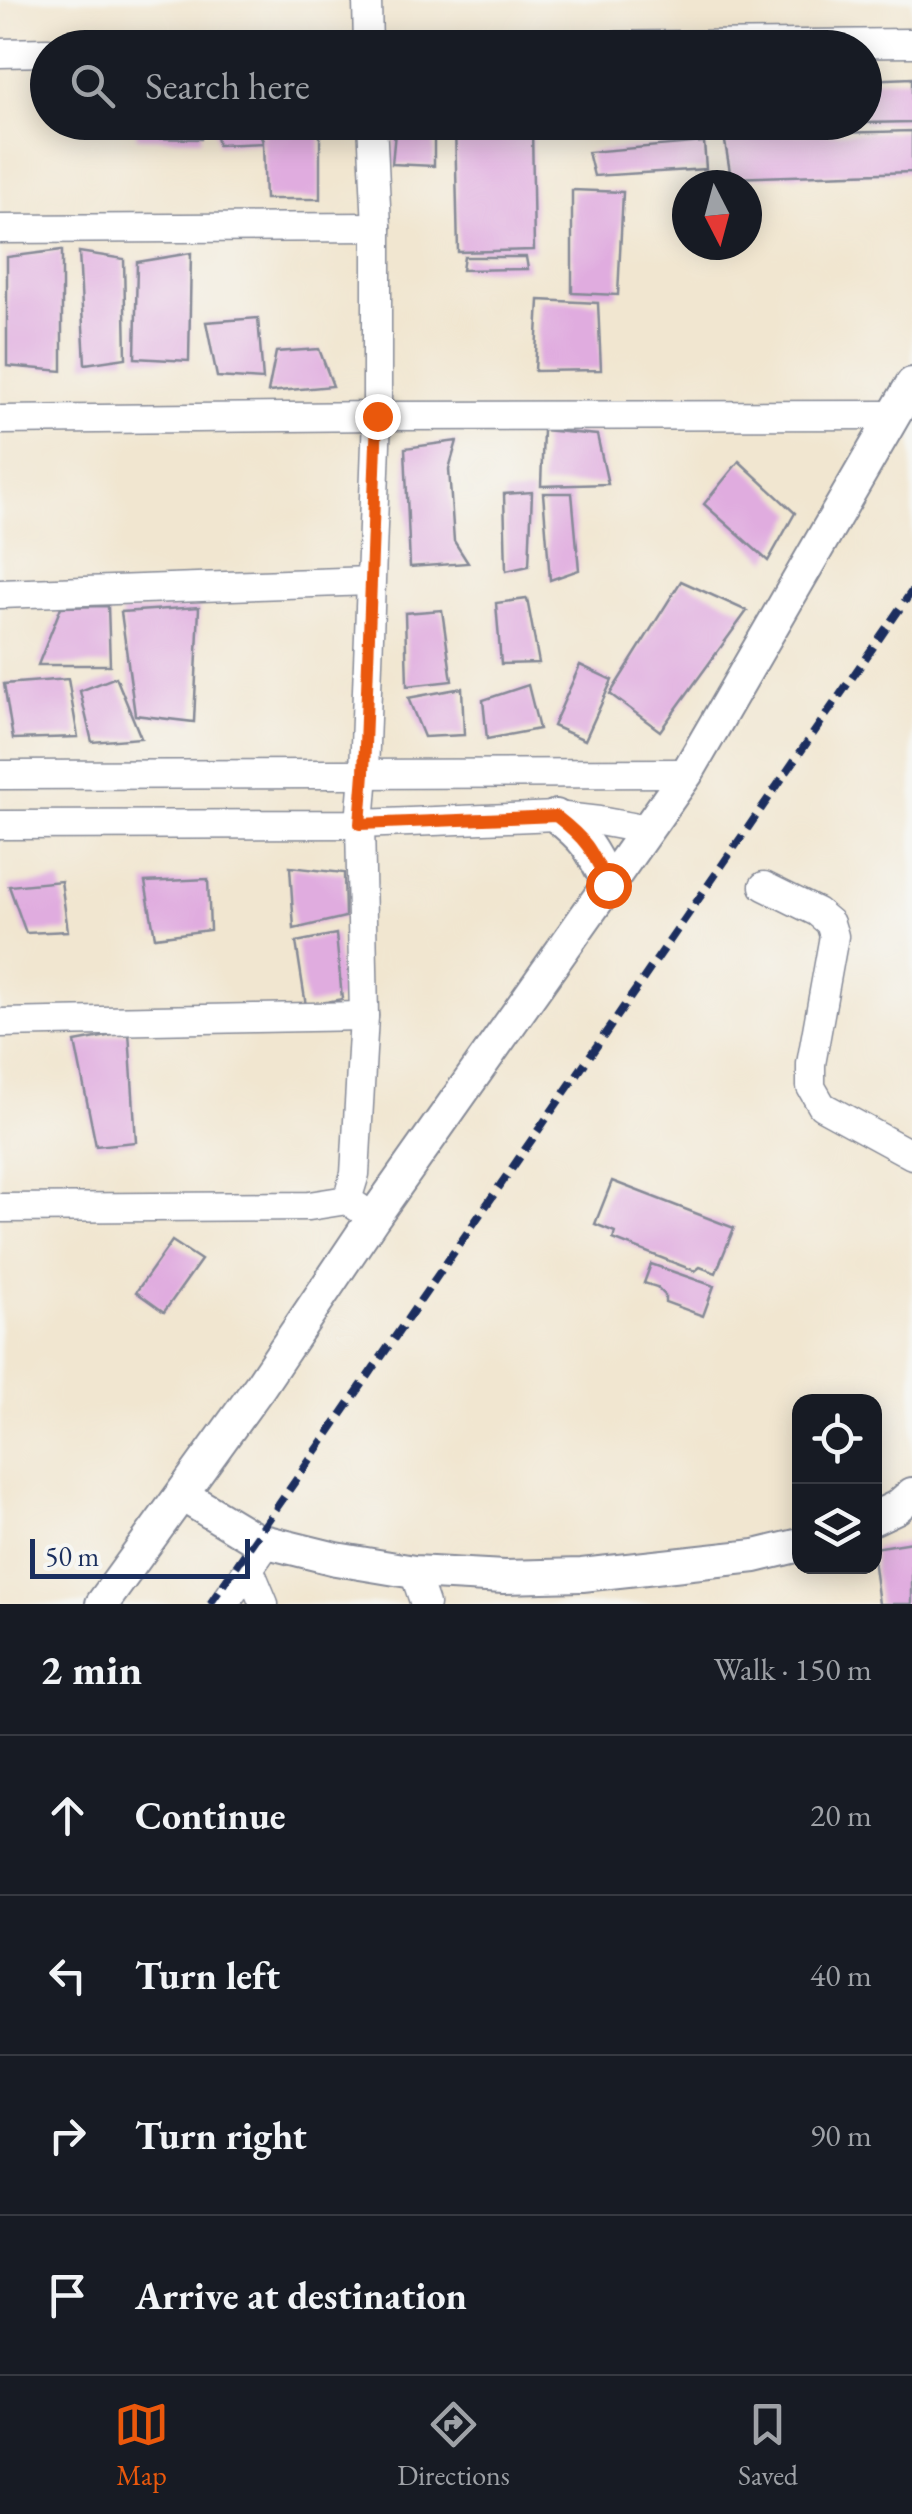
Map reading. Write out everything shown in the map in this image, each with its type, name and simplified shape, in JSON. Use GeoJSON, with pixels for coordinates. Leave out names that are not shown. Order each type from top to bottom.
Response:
{"type":"FeatureCollection","features":[{"type":"Feature","properties":{"kind":"street"},"geometry":{"type":"LineString","coordinates":[[367,0],[370,30]]}},
{"type":"Feature","properties":{"kind":"street"},"geometry":{"type":"LineString","coordinates":[[882,43],[912,43]]}},
{"type":"Feature","properties":{"kind":"street"},"geometry":{"type":"LineString","coordinates":[[0,52],[30,52]]}},
{"type":"Feature","properties":{"kind":"street"},"geometry":{"type":"LineString","coordinates":[[360,1209],[355,1174],[364,1016],[360,824],[377,416],[373,140]]}},
{"type":"Feature","properties":{"kind":"street"},"geometry":{"type":"LineString","coordinates":[[0,230],[377,227]]}},
{"type":"Feature","properties":{"kind":"street"},"geometry":{"type":"LineString","coordinates":[[102,1604],[260,1386],[360,1209],[608,885],[687,773],[912,384]]}},
{"type":"Feature","properties":{"kind":"street"},"geometry":{"type":"LineString","coordinates":[[0,420],[894,415]]}},
{"type":"Feature","properties":{"kind":"street"},"geometry":{"type":"LineString","coordinates":[[0,594],[370,582]]}},
{"type":"Feature","properties":{"kind":"street"},"geometry":{"type":"LineString","coordinates":[[0,775],[687,773]]}},
{"type":"Feature","properties":{"kind":"street"},"geometry":{"type":"LineString","coordinates":[[0,825],[360,824],[556,816],[648,830]]}},
{"type":"Feature","properties":{"kind":"street"},"geometry":{"type":"LineString","coordinates":[[556,816],[590,847],[608,885]]}},
{"type":"Feature","properties":{"kind":"street"},"geometry":{"type":"LineString","coordinates":[[764,886],[817,912],[830,923],[834,936],[811,1064],[811,1087],[822,1106],[912,1155]]}},
{"type":"Feature","properties":{"kind":"street"},"geometry":{"type":"LineString","coordinates":[[0,1023],[364,1016]]}},
{"type":"Feature","properties":{"kind":"street"},"geometry":{"type":"LineString","coordinates":[[0,1208],[360,1209]]}},
{"type":"Feature","properties":{"kind":"street"},"geometry":{"type":"LineString","coordinates":[[182,1495],[255,1539],[264,1604]]}},
{"type":"Feature","properties":{"kind":"street"},"geometry":{"type":"LineString","coordinates":[[258,1556],[336,1559],[414,1572],[504,1577],[582,1575],[755,1556],[792,1546]]}},
{"type":"Feature","properties":{"kind":"street"},"geometry":{"type":"LineString","coordinates":[[224,1604],[258,1556]]}},
{"type":"Feature","properties":{"kind":"street"},"geometry":{"type":"LineString","coordinates":[[414,1572],[425,1604]]}},
{"type":"Feature","properties":{"kind":"building"},"geometry":{"type":"Polygon","coordinates":[[[912,78],[912,122],[882,123],[882,79],[912,78]]]}},
{"type":"Feature","properties":{"kind":"building"},"geometry":{"type":"Polygon","coordinates":[[[912,131],[912,172],[762,177],[762,170],[730,170],[725,140],[882,140],[882,132],[912,131]]]}},
{"type":"Feature","properties":{"kind":"building"},"geometry":{"type":"Polygon","coordinates":[[[217,140],[263,143],[218,145],[217,140]]]}},
{"type":"Feature","properties":{"kind":"building"},"geometry":{"type":"Polygon","coordinates":[[[263,140],[320,140],[320,199],[265,199],[263,140]]]}},
{"type":"Feature","properties":{"kind":"building"},"geometry":{"type":"Polygon","coordinates":[[[394,140],[434,140],[434,166],[392,164],[394,140]]]}},
{"type":"Feature","properties":{"kind":"building"},"geometry":{"type":"Polygon","coordinates":[[[455,140],[532,140],[534,250],[458,252],[455,140]]]}},
{"type":"Feature","properties":{"kind":"building"},"geometry":{"type":"Polygon","coordinates":[[[704,142],[706,169],[594,176],[588,152],[704,142]]]}},
{"type":"Feature","properties":{"kind":"building"},"geometry":{"type":"Polygon","coordinates":[[[572,190],[623,192],[618,295],[572,293],[572,190]]]}},
{"type":"Feature","properties":{"kind":"building"},"geometry":{"type":"Polygon","coordinates":[[[62,250],[62,371],[7,366],[7,257],[62,250]]]}},
{"type":"Feature","properties":{"kind":"building"},"geometry":{"type":"Polygon","coordinates":[[[79,252],[124,259],[126,358],[85,364],[79,252]]]}},
{"type":"Feature","properties":{"kind":"building"},"geometry":{"type":"Polygon","coordinates":[[[191,253],[189,361],[135,358],[137,262],[191,253]]]}},
{"type":"Feature","properties":{"kind":"building"},"geometry":{"type":"Polygon","coordinates":[[[464,257],[526,257],[528,269],[462,270],[464,257]]]}},
{"type":"Feature","properties":{"kind":"building"},"geometry":{"type":"Polygon","coordinates":[[[539,300],[598,303],[601,370],[535,371],[539,300]]]}},
{"type":"Feature","properties":{"kind":"building"},"geometry":{"type":"Polygon","coordinates":[[[258,318],[263,380],[217,377],[206,322],[258,318]]]}},
{"type":"Feature","properties":{"kind":"building"},"geometry":{"type":"Polygon","coordinates":[[[319,349],[333,386],[268,392],[276,352],[319,349]]]}},
{"type":"Feature","properties":{"kind":"building"},"geometry":{"type":"Polygon","coordinates":[[[543,430],[597,435],[608,484],[541,486],[543,430]]]}},
{"type":"Feature","properties":{"kind":"building"},"geometry":{"type":"Polygon","coordinates":[[[457,441],[449,469],[454,541],[468,563],[410,567],[405,448],[457,441]]]}},
{"type":"Feature","properties":{"kind":"building"},"geometry":{"type":"Polygon","coordinates":[[[739,461],[795,513],[768,561],[704,504],[739,461]]]}},
{"type":"Feature","properties":{"kind":"building"},"geometry":{"type":"Polygon","coordinates":[[[532,492],[529,566],[506,571],[504,494],[532,492]]]}},
{"type":"Feature","properties":{"kind":"building"},"geometry":{"type":"Polygon","coordinates":[[[543,493],[572,493],[579,570],[550,580],[543,493]]]}},
{"type":"Feature","properties":{"kind":"building"},"geometry":{"type":"Polygon","coordinates":[[[681,581],[747,611],[660,731],[610,694],[681,581]]]}},
{"type":"Feature","properties":{"kind":"building"},"geometry":{"type":"Polygon","coordinates":[[[527,599],[539,663],[501,664],[496,603],[527,599]]]}},
{"type":"Feature","properties":{"kind":"building"},"geometry":{"type":"Polygon","coordinates":[[[108,606],[110,665],[38,665],[61,607],[108,606]]]}},
{"type":"Feature","properties":{"kind":"building"},"geometry":{"type":"Polygon","coordinates":[[[199,607],[194,722],[135,715],[121,612],[199,607]]]}},
{"type":"Feature","properties":{"kind":"building"},"geometry":{"type":"Polygon","coordinates":[[[442,610],[452,681],[407,686],[405,613],[442,610]]]}},
{"type":"Feature","properties":{"kind":"building"},"geometry":{"type":"Polygon","coordinates":[[[580,665],[612,680],[585,740],[553,726],[580,665]]]}},
{"type":"Feature","properties":{"kind":"building"},"geometry":{"type":"Polygon","coordinates":[[[116,677],[141,738],[92,742],[80,691],[116,677]]]}},
{"type":"Feature","properties":{"kind":"building"},"geometry":{"type":"Polygon","coordinates":[[[68,679],[78,737],[13,739],[4,684],[68,679]]]}},
{"type":"Feature","properties":{"kind":"building"},"geometry":{"type":"Polygon","coordinates":[[[528,685],[539,729],[487,739],[483,700],[528,685]]]}},
{"type":"Feature","properties":{"kind":"building"},"geometry":{"type":"Polygon","coordinates":[[[462,688],[464,735],[424,737],[408,698],[462,688]]]}},
{"type":"Feature","properties":{"kind":"building"},"geometry":{"type":"Polygon","coordinates":[[[290,867],[344,873],[345,917],[294,929],[290,867]]]}},
{"type":"Feature","properties":{"kind":"building"},"geometry":{"type":"Polygon","coordinates":[[[208,879],[210,930],[155,937],[145,882],[208,879]]]}},
{"type":"Feature","properties":{"kind":"building"},"geometry":{"type":"Polygon","coordinates":[[[61,881],[68,931],[26,933],[9,886],[61,881]]]}},
{"type":"Feature","properties":{"kind":"building"},"geometry":{"type":"Polygon","coordinates":[[[336,934],[342,999],[306,1006],[296,942],[336,934]]]}},
{"type":"Feature","properties":{"kind":"building"},"geometry":{"type":"Polygon","coordinates":[[[129,1032],[136,1142],[96,1146],[75,1042],[129,1032]]]}},
{"type":"Feature","properties":{"kind":"building"},"geometry":{"type":"Polygon","coordinates":[[[612,1181],[734,1228],[716,1273],[700,1267],[695,1271],[613,1239],[615,1232],[595,1224],[612,1181]]]}},
{"type":"Feature","properties":{"kind":"building"},"geometry":{"type":"Polygon","coordinates":[[[172,1241],[201,1260],[164,1312],[136,1292],[172,1241]]]}},
{"type":"Feature","properties":{"kind":"building"},"geometry":{"type":"Polygon","coordinates":[[[651,1264],[714,1286],[703,1316],[665,1302],[665,1295],[657,1287],[644,1283],[651,1264]]]}},
{"type":"Feature","properties":{"kind":"building"},"geometry":{"type":"Polygon","coordinates":[[[912,1542],[912,1604],[879,1604],[875,1574],[882,1574],[882,1547],[912,1542]]]}},
{"type":"Feature","properties":{"kind":"railway"},"geometry":{"type":"LineString","coordinates":[[210,1604],[912,591]]}},
{"type":"Feature","properties":{"kind":"route"},"geometry":{"type":"LineString","coordinates":[[377,416],[360,824],[556,816],[590,847],[608,885]]}}]}
